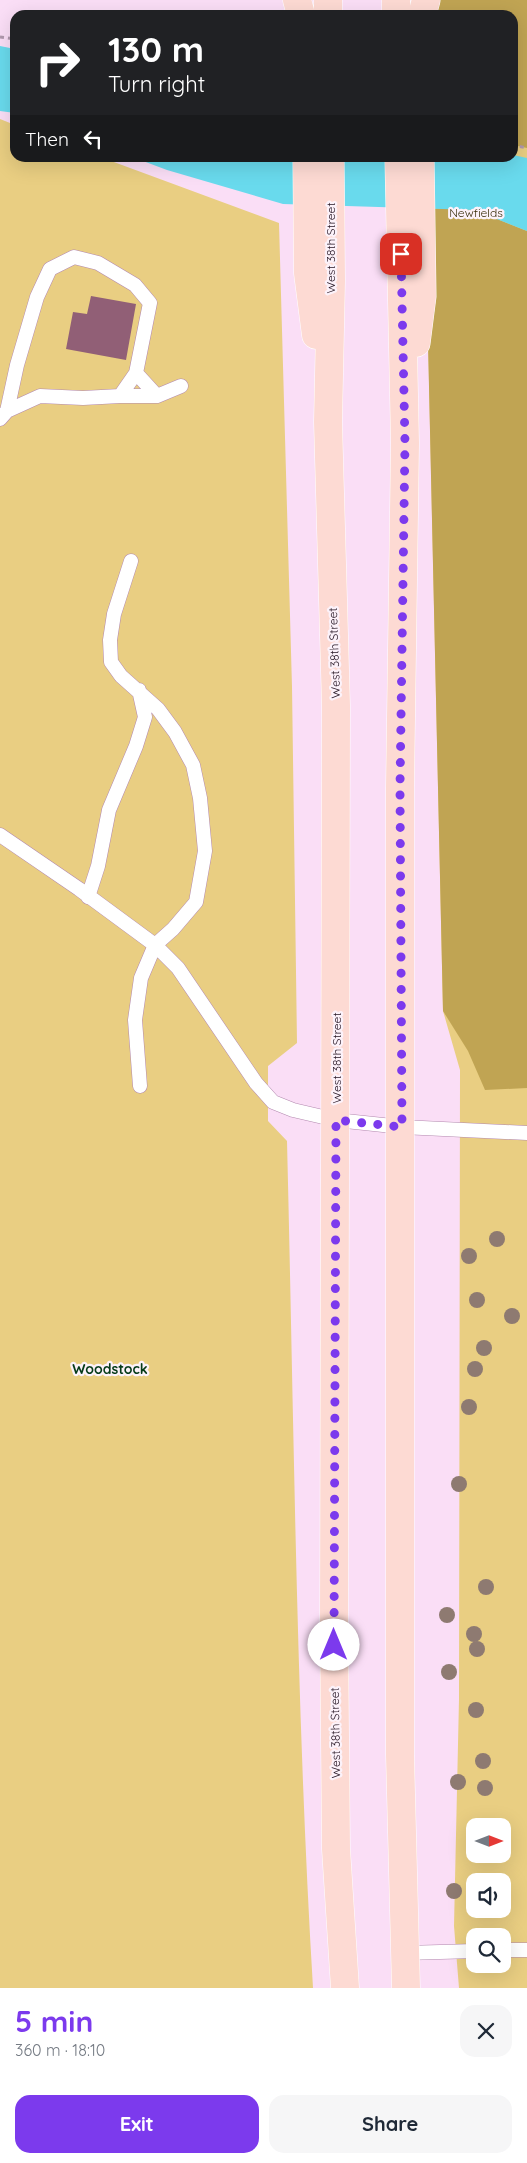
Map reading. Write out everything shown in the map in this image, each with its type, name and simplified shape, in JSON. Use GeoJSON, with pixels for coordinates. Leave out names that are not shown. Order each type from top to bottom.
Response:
{"type":"FeatureCollection","features":[{"type":"Feature","properties":{"kind":"main road"},"geometry":{"type":"LineString","coordinates":[[306,162],[320,277]]}},
{"type":"Feature","properties":{"kind":"main road","name":"West 38th Street"},"geometry":{"type":"LineString","coordinates":[[330,162],[320,277],[328,422],[336,706],[335,1723],[336,1849],[345,1988]]}},
{"type":"Feature","properties":{"kind":"main road"},"geometry":{"type":"LineString","coordinates":[[400,162],[412,295]]}},
{"type":"Feature","properties":{"kind":"main road"},"geometry":{"type":"LineString","coordinates":[[406,1988],[400,1755],[402,1127],[400,787],[405,443],[420,162]]}},
{"type":"Feature","properties":{"kind":"lane"},"geometry":{"type":"LineString","coordinates":[[4,415],[37,297],[50,269],[74,256],[98,263],[135,285],[150,303],[136,373],[120,396]]}},
{"type":"Feature","properties":{"kind":"lane"},"geometry":{"type":"LineString","coordinates":[[136,373],[157,396]]}},
{"type":"Feature","properties":{"kind":"lane"},"geometry":{"type":"LineString","coordinates":[[4,415],[40,396],[83,398],[157,396],[181,386]]}},
{"type":"Feature","properties":{"kind":"lane"},"geometry":{"type":"LineString","coordinates":[[131,561],[114,614],[110,640],[112,662],[121,676],[158,709],[175,732],[193,765],[200,798],[205,851],[196,902],[174,929],[155,945],[141,978],[135,1020],[140,1086]]}},
{"type":"Feature","properties":{"kind":"lane"},"geometry":{"type":"LineString","coordinates":[[88,896],[98,866],[109,810],[136,746],[145,717],[138,690]]}},
{"type":"Feature","properties":{"kind":"lane"},"geometry":{"type":"LineString","coordinates":[[0,835],[155,945],[178,968],[256,1083],[273,1102],[293,1110],[336,1120],[402,1127],[527,1133]]}},
{"type":"Feature","properties":{"kind":"lane"},"geometry":{"type":"LineString","coordinates":[[511,1950],[527,1950]]}},
{"type":"Feature","properties":{"kind":"lane"},"geometry":{"type":"LineString","coordinates":[[405,1953],[466,1951]]}},
{"type":"Feature","properties":{"kind":"green space","name":"Newfields"},"geometry":{"type":"Polygon","coordinates":[[[421,0],[527,0],[527,1988],[459,1988],[454,1926],[459,1699],[460,1070],[443,1011],[424,162],[518,162],[518,10],[482,10],[421,0]]]}},
{"type":"Feature","properties":{"kind":"green space"},"geometry":{"type":"Polygon","coordinates":[[[440,0],[527,0],[527,148],[518,146],[518,10],[437,10],[440,0]]]}},
{"type":"Feature","properties":{"kind":"green space"},"geometry":{"type":"Polygon","coordinates":[[[0,119],[10,123],[10,162],[114,162],[279,223],[292,687],[297,1043],[268,1066],[268,1121],[287,1141],[299,1670],[313,1988],[0,1988],[0,119]]]}},
{"type":"Feature","properties":{"kind":"green space"},"geometry":{"type":"Polygon","coordinates":[[[425,208],[474,210],[527,231],[527,1088],[485,1090],[468,1051],[443,1011],[425,208]]]}},
{"type":"Feature","properties":{"kind":"water"},"geometry":{"type":"Polygon","coordinates":[[[0,46],[10,48],[10,112],[0,111],[0,46]]]}},
{"type":"Feature","properties":{"kind":"water"},"geometry":{"type":"Polygon","coordinates":[[[518,156],[527,158],[527,231],[474,210],[283,204],[146,162],[518,162],[518,156]]]}},
{"type":"Feature","properties":{"kind":"building"},"geometry":{"type":"Polygon","coordinates":[[[91,296],[136,304],[126,360],[66,349],[73,312],[87,314],[91,296]]]}},
{"type":"Feature","properties":{"kind":"district","name":"Woodstock"},"geometry":{"type":"Point","coordinates":[110,1369]}},
{"type":"Feature","properties":{"kind":"route"},"geometry":{"type":"LineString","coordinates":[[334,1645],[336,1120],[402,1127],[400,787],[405,443],[401,254]]}}]}
